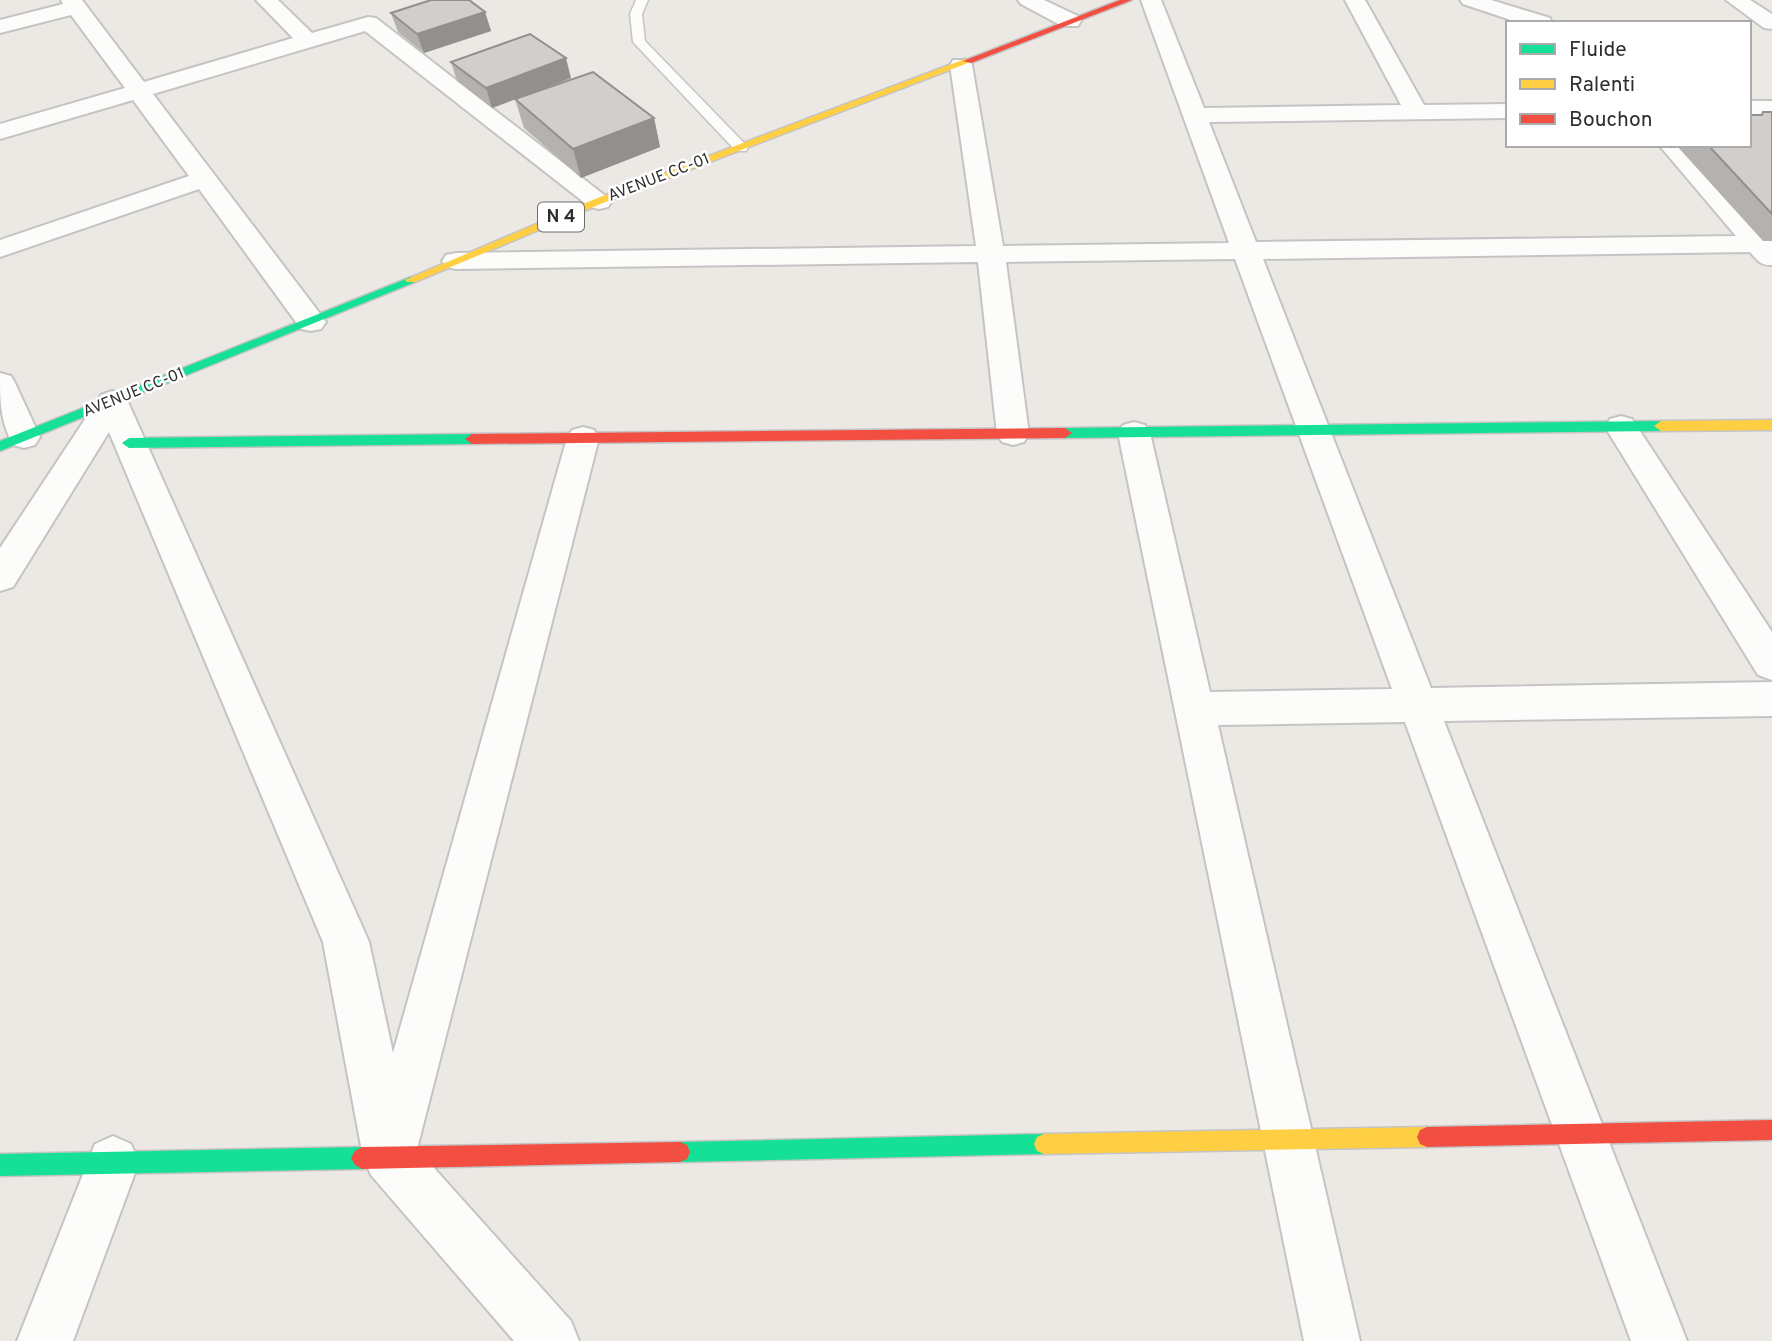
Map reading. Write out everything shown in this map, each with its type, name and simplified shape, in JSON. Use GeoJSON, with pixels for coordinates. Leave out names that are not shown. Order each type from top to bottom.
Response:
{"type":"FeatureCollection","features":[{"type":"Feature","properties":{"kind":"street"},"geometry":{"type":"LineString","coordinates":[[266,0],[308,41]]}},
{"type":"Feature","properties":{"kind":"street"},"geometry":{"type":"LineString","coordinates":[[1028,0],[1070,21]]}},
{"type":"Feature","properties":{"kind":"street","name":"AVENUE CC-01"},"geometry":{"type":"LineString","coordinates":[[12,441],[311,322],[599,201],[1128,0]]}},
{"type":"Feature","properties":{"kind":"street"},"geometry":{"type":"LineString","coordinates":[[1151,0],[1659,1341]]}},
{"type":"Feature","properties":{"kind":"street"},"geometry":{"type":"LineString","coordinates":[[1355,0],[1416,112]]}},
{"type":"Feature","properties":{"kind":"street"},"geometry":{"type":"LineString","coordinates":[[1470,0],[1536,21]]}},
{"type":"Feature","properties":{"kind":"street"},"geometry":{"type":"LineString","coordinates":[[1543,0],[1561,21]]}},
{"type":"Feature","properties":{"kind":"street"},"geometry":{"type":"LineString","coordinates":[[1736,0],[1772,23]]}},
{"type":"Feature","properties":{"kind":"street"},"geometry":{"type":"LineString","coordinates":[[0,27],[73,4],[311,322]]}},
{"type":"Feature","properties":{"kind":"street"},"geometry":{"type":"LineString","coordinates":[[0,132],[368,23],[599,201]]}},
{"type":"Feature","properties":{"kind":"street"},"geometry":{"type":"LineString","coordinates":[[961,65],[991,254],[1013,433]]}},
{"type":"Feature","properties":{"kind":"street"},"geometry":{"type":"LineString","coordinates":[[1751,108],[1772,108]]}},
{"type":"Feature","properties":{"kind":"street"},"geometry":{"type":"LineString","coordinates":[[1196,115],[1506,111]]}},
{"type":"Feature","properties":{"kind":"street"},"geometry":{"type":"LineString","coordinates":[[1673,147],[1767,250]]}},
{"type":"Feature","properties":{"kind":"street"},"geometry":{"type":"LineString","coordinates":[[0,249],[204,179]]}},
{"type":"Feature","properties":{"kind":"street"},"geometry":{"type":"LineString","coordinates":[[456,261],[1247,251],[1767,250]]}},
{"type":"Feature","properties":{"kind":"street"},"geometry":{"type":"LineString","coordinates":[[0,383],[12,441]]}},
{"type":"Feature","properties":{"kind":"street"},"geometry":{"type":"LineString","coordinates":[[112,402],[346,942],[388,1157],[551,1341]]}},
{"type":"Feature","properties":{"kind":"street"},"geometry":{"type":"LineString","coordinates":[[0,577],[112,402]]}},
{"type":"Feature","properties":{"kind":"street"},"geometry":{"type":"LineString","coordinates":[[129,443],[1772,425]]}},
{"type":"Feature","properties":{"kind":"street"},"geometry":{"type":"LineString","coordinates":[[1621,427],[1772,664]]}},
{"type":"Feature","properties":{"kind":"street"},"geometry":{"type":"LineString","coordinates":[[1135,433],[1332,1341]]}},
{"type":"Feature","properties":{"kind":"street"},"geometry":{"type":"LineString","coordinates":[[388,1157],[583,438]]}},
{"type":"Feature","properties":{"kind":"street"},"geometry":{"type":"LineString","coordinates":[[1195,709],[1772,699]]}},
{"type":"Feature","properties":{"kind":"street"},"geometry":{"type":"LineString","coordinates":[[0,1165],[1772,1129]]}},
{"type":"Feature","properties":{"kind":"street"},"geometry":{"type":"LineString","coordinates":[[45,1341],[113,1162]]}},
{"type":"Feature","properties":{"kind":"lane"},"geometry":{"type":"LineString","coordinates":[[642,0],[636,14],[639,42],[741,148]]}},
{"type":"Feature","properties":{"kind":"building"},"geometry":{"type":"Polygon","coordinates":[[[431,0],[469,0],[485,12],[417,34],[391,13],[431,0]]]}},
{"type":"Feature","properties":{"kind":"building"},"geometry":{"type":"Polygon","coordinates":[[[530,34],[566,58],[486,88],[451,62],[530,34]]]}},
{"type":"Feature","properties":{"kind":"building"},"geometry":{"type":"Polygon","coordinates":[[[593,72],[654,118],[573,149],[515,99],[593,72]]]}},
{"type":"Feature","properties":{"kind":"building"},"geometry":{"type":"Polygon","coordinates":[[[1763,112],[1772,112],[1772,214],[1710,147],[1751,147],[1751,115],[1762,115],[1763,112]]]}},
{"type":"Feature","properties":{"kind":"traffic: fast"},"geometry":{"type":"LineString","coordinates":[[0,446],[411,280]]}},
{"type":"Feature","properties":{"kind":"traffic: fast"},"geometry":{"type":"LineString","coordinates":[[1065,433],[1661,426]]}},
{"type":"Feature","properties":{"kind":"traffic: fast"},"geometry":{"type":"LineString","coordinates":[[129,443],[472,439]]}},
{"type":"Feature","properties":{"kind":"traffic: fast"},"geometry":{"type":"LineString","coordinates":[[680,1152],[1044,1144]]}},
{"type":"Feature","properties":{"kind":"traffic: fast"},"geometry":{"type":"LineString","coordinates":[[0,1165],[362,1158]]}},
{"type":"Feature","properties":{"kind":"traffic: slow"},"geometry":{"type":"LineString","coordinates":[[411,280],[599,201],[968,61]]}},
{"type":"Feature","properties":{"kind":"traffic: slow"},"geometry":{"type":"LineString","coordinates":[[1661,426],[1772,425]]}},
{"type":"Feature","properties":{"kind":"traffic: slow"},"geometry":{"type":"LineString","coordinates":[[1044,1144],[1427,1137]]}},
{"type":"Feature","properties":{"kind":"traffic: jam"},"geometry":{"type":"LineString","coordinates":[[968,61],[1128,0]]}},
{"type":"Feature","properties":{"kind":"traffic: jam"},"geometry":{"type":"LineString","coordinates":[[472,439],[1065,433]]}},
{"type":"Feature","properties":{"kind":"traffic: jam"},"geometry":{"type":"LineString","coordinates":[[1427,1137],[1772,1130]]}},
{"type":"Feature","properties":{"kind":"traffic: jam"},"geometry":{"type":"LineString","coordinates":[[362,1158],[680,1152]]}}]}
